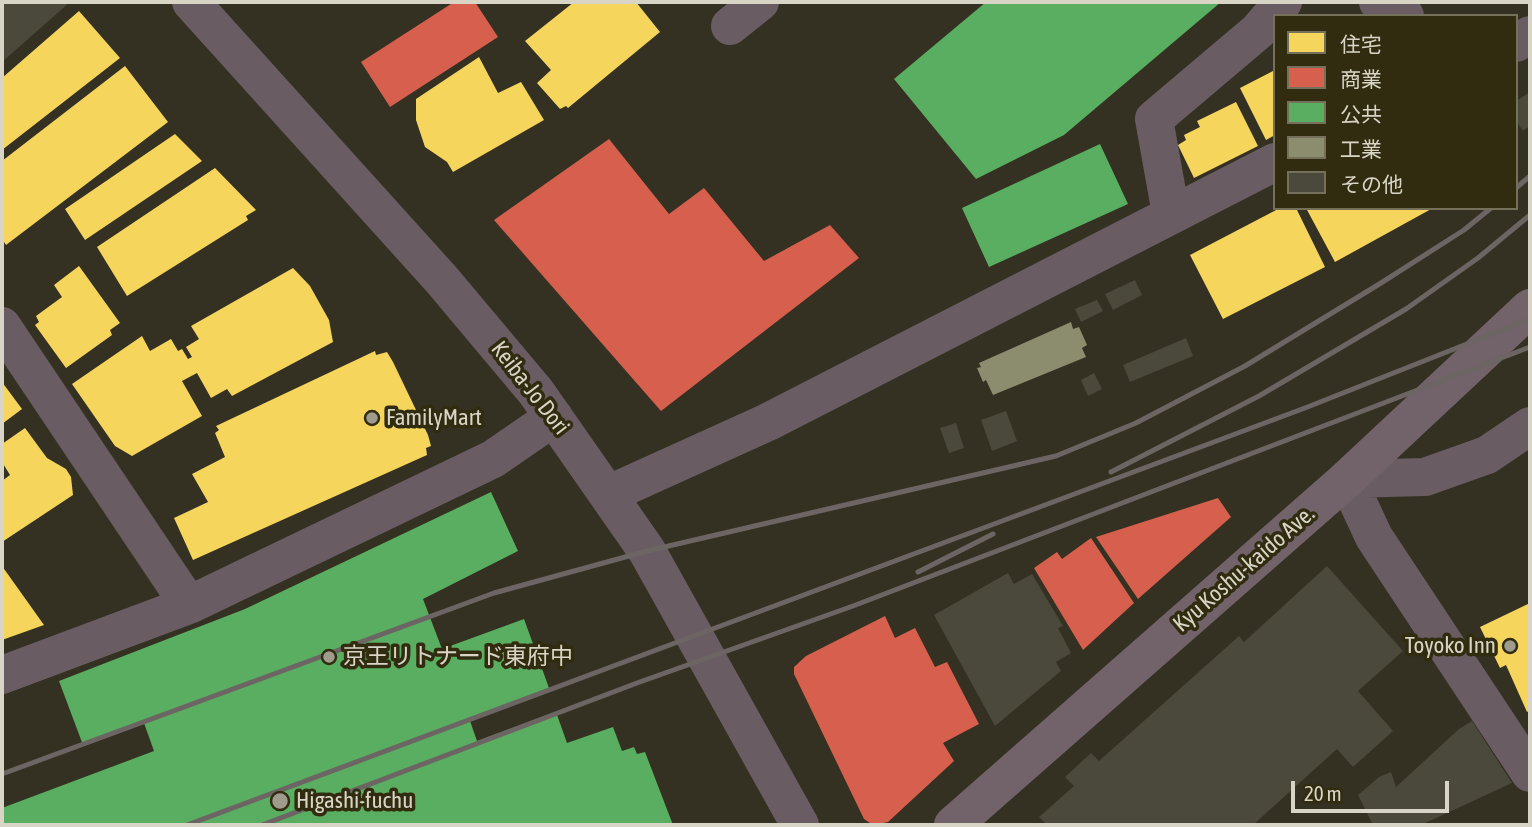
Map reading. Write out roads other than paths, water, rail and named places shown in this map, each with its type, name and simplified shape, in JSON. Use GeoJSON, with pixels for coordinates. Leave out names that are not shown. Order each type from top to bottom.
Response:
{"type":"FeatureCollection","features":[{"type":"Feature","properties":{"kind":"main road","name":"Kyu Koshu-kaido Ave."},"geometry":{"type":"LineString","coordinates":[[953,825],[1347,479],[1530,308]]}},
{"type":"Feature","properties":{"kind":"street","name":"Keiba-Jo Dori"},"geometry":{"type":"LineString","coordinates":[[191,2],[442,280],[554,417],[648,551],[800,825]]}},
{"type":"Feature","properties":{"kind":"street"},"geometry":{"type":"LineString","coordinates":[[730,26],[760,2]]}},
{"type":"Feature","properties":{"kind":"street"},"geometry":{"type":"LineString","coordinates":[[1171,214],[1154,119],[1258,31],[1283,2]]}},
{"type":"Feature","properties":{"kind":"street"},"geometry":{"type":"LineString","coordinates":[[1378,2],[1401,14]]}},
{"type":"Feature","properties":{"kind":"street"},"geometry":{"type":"LineString","coordinates":[[609,494],[768,422],[1273,163]]}},
{"type":"Feature","properties":{"kind":"street"},"geometry":{"type":"LineString","coordinates":[[2,326],[189,605]]}},
{"type":"Feature","properties":{"kind":"street"},"geometry":{"type":"LineString","coordinates":[[2,675],[189,605],[492,458],[554,417]]}},
{"type":"Feature","properties":{"kind":"street"},"geometry":{"type":"LineString","coordinates":[[1530,426],[1487,455],[1425,477],[1347,479],[1374,537],[1530,773]]}},
{"type":"Feature","properties":{"kind":"railway"},"geometry":{"type":"LineString","coordinates":[[1518,186],[1530,176]]}},
{"type":"Feature","properties":{"kind":"railway"},"geometry":{"type":"LineString","coordinates":[[2,774],[494,593],[647,551],[1056,456],[1136,423],[1245,366],[1464,230],[1489,210]]}},
{"type":"Feature","properties":{"kind":"railway"},"geometry":{"type":"LineString","coordinates":[[1111,472],[1259,396],[1406,309],[1478,258],[1530,215]]}},
{"type":"Feature","properties":{"kind":"railway"},"geometry":{"type":"LineString","coordinates":[[187,825],[1305,408],[1530,319]]}},
{"type":"Feature","properties":{"kind":"railway"},"geometry":{"type":"LineString","coordinates":[[262,825],[637,683],[853,606],[1530,347]]}},
{"type":"Feature","properties":{"kind":"railway"},"geometry":{"type":"LineString","coordinates":[[918,572],[993,534]]}},
{"type":"Feature","properties":{"kind":"place","name":"FamilyMart"},"geometry":{"type":"Point","coordinates":[372,418]}},
{"type":"Feature","properties":{"kind":"place","name":"Toyoko Inn"},"geometry":{"type":"Point","coordinates":[1510,646]}},
{"type":"Feature","properties":{"kind":"place","name":"京王リトナード東府中"},"geometry":{"type":"Point","coordinates":[329,657]}},
{"type":"Feature","properties":{"kind":"place","name":"Higashi-fuchu"},"geometry":{"type":"Point","coordinates":[280,801]}}]}
